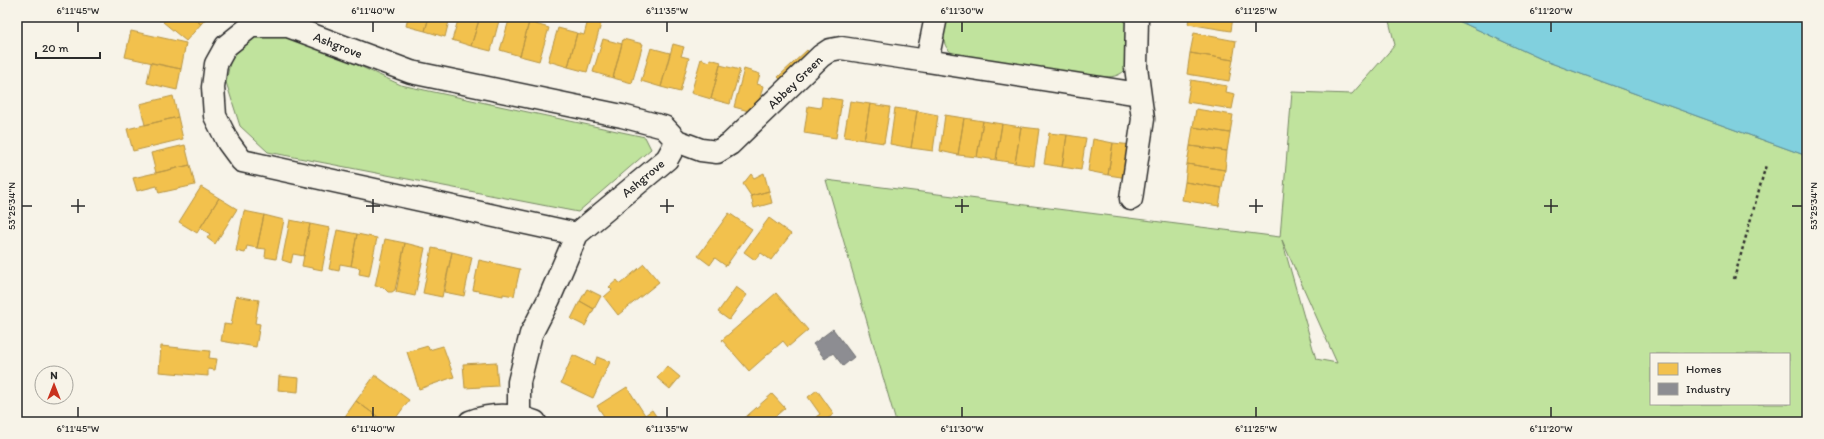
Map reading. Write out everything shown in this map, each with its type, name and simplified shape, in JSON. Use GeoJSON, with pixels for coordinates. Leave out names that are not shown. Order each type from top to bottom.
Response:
{"type":"FeatureCollection","features":[{"type":"Feature","properties":{"kind":"street"},"geometry":{"type":"LineString","coordinates":[[927,60],[936,17]]}},
{"type":"Feature","properties":{"kind":"street"},"geometry":{"type":"LineString","coordinates":[[1131,199],[1142,119],[1136,67],[1137,17]]}},
{"type":"Feature","properties":{"kind":"street","name":"Ashgrove"},"geometry":{"type":"LineString","coordinates":[[527,419],[518,382],[531,334],[549,299],[577,234],[667,158],[677,142],[664,127],[622,116],[411,72],[288,26],[251,26],[226,46],[216,64],[213,87],[215,116],[228,142],[242,161],[577,234]]}},
{"type":"Feature","properties":{"kind":"street","name":"Abbey Green"},"geometry":{"type":"LineString","coordinates":[[677,142],[700,150],[717,152],[730,144],[821,56],[830,50],[841,48],[927,60],[1139,94]]}},
{"type":"Feature","properties":{"kind":"street"},"geometry":{"type":"LineString","coordinates":[[470,422],[485,416],[527,419]]}},
{"type":"Feature","properties":{"kind":"path"},"geometry":{"type":"LineString","coordinates":[[1734,279],[1766,165]]}},
{"type":"Feature","properties":{"kind":"green space"},"geometry":{"type":"Polygon","coordinates":[[[947,17],[1128,17],[1127,68],[1118,75],[1105,77],[960,57],[948,50],[945,45],[944,36],[947,17]]]}},
{"type":"Feature","properties":{"kind":"green space"},"geometry":{"type":"Polygon","coordinates":[[[1388,17],[1450,17],[1548,62],[1807,156],[1807,422],[896,422],[826,180],[1280,237],[1292,92],[1352,94],[1395,45],[1388,17]],[[1282,240],[1316,359],[1337,363],[1282,240]]]}},
{"type":"Feature","properties":{"kind":"green space"},"geometry":{"type":"Polygon","coordinates":[[[272,32],[305,41],[401,85],[645,137],[651,149],[578,212],[268,152],[240,126],[226,82],[232,53],[251,37],[272,32]]]}},
{"type":"Feature","properties":{"kind":"water"},"geometry":{"type":"Polygon","coordinates":[[[1450,17],[1807,17],[1807,156],[1548,62],[1450,17]]]}},
{"type":"Feature","properties":{"kind":"building: Homes"},"geometry":{"type":"Polygon","coordinates":[[[164,17],[192,17],[201,24],[186,41],[163,22],[166,19],[164,17]]]}},
{"type":"Feature","properties":{"kind":"building: Homes"},"geometry":{"type":"Polygon","coordinates":[[[192,17],[207,17],[201,24],[192,17]]]}},
{"type":"Feature","properties":{"kind":"building: Homes"},"geometry":{"type":"Polygon","coordinates":[[[389,17],[402,17],[401,20],[389,17]]]}},
{"type":"Feature","properties":{"kind":"building: Homes"},"geometry":{"type":"Polygon","coordinates":[[[408,17],[429,17],[425,31],[406,26],[408,17]]]}},
{"type":"Feature","properties":{"kind":"building: Homes"},"geometry":{"type":"Polygon","coordinates":[[[429,17],[450,17],[445,37],[425,31],[429,17]]]}},
{"type":"Feature","properties":{"kind":"building: Homes"},"geometry":{"type":"Polygon","coordinates":[[[459,17],[480,17],[471,46],[452,40],[459,17]]]}},
{"type":"Feature","properties":{"kind":"building: Homes"},"geometry":{"type":"Polygon","coordinates":[[[480,17],[500,17],[491,51],[471,46],[480,17]]]}},
{"type":"Feature","properties":{"kind":"building: Homes"},"geometry":{"type":"Polygon","coordinates":[[[510,17],[529,22],[520,56],[500,50],[510,17]]]}},
{"type":"Feature","properties":{"kind":"building: Homes"},"geometry":{"type":"Polygon","coordinates":[[[1189,17],[1233,17],[1231,31],[1188,24],[1189,17]]]}},
{"type":"Feature","properties":{"kind":"building: Homes"},"geometry":{"type":"Polygon","coordinates":[[[588,20],[601,24],[587,72],[568,67],[577,33],[584,35],[588,20]]]}},
{"type":"Feature","properties":{"kind":"building: Homes"},"geometry":{"type":"Polygon","coordinates":[[[529,22],[549,28],[539,61],[520,56],[529,22]]]}},
{"type":"Feature","properties":{"kind":"building: Homes"},"geometry":{"type":"Polygon","coordinates":[[[558,28],[577,33],[568,67],[548,61],[558,28]]]}},
{"type":"Feature","properties":{"kind":"building: Homes"},"geometry":{"type":"Polygon","coordinates":[[[131,31],[186,43],[181,69],[125,57],[131,31]]]}},
{"type":"Feature","properties":{"kind":"building: Homes"},"geometry":{"type":"Polygon","coordinates":[[[1194,33],[1236,41],[1233,60],[1190,53],[1194,33]]]}},
{"type":"Feature","properties":{"kind":"building: Homes"},"geometry":{"type":"Polygon","coordinates":[[[603,39],[622,44],[613,78],[593,72],[603,39]]]}},
{"type":"Feature","properties":{"kind":"building: Homes"},"geometry":{"type":"Polygon","coordinates":[[[623,39],[643,44],[632,83],[613,78],[623,39]]]}},
{"type":"Feature","properties":{"kind":"building: Homes"},"geometry":{"type":"Polygon","coordinates":[[[673,44],[684,47],[681,56],[689,58],[680,92],[661,87],[673,44]]]}},
{"type":"Feature","properties":{"kind":"building: Homes"},"geometry":{"type":"Polygon","coordinates":[[[651,48],[670,53],[661,87],[641,81],[651,48]]]}},
{"type":"Feature","properties":{"kind":"building: Homes"},"geometry":{"type":"Polygon","coordinates":[[[807,50],[815,58],[787,86],[778,77],[807,50]]]}},
{"type":"Feature","properties":{"kind":"building: Homes"},"geometry":{"type":"Polygon","coordinates":[[[1190,53],[1233,60],[1229,81],[1187,74],[1190,53]]]}},
{"type":"Feature","properties":{"kind":"building: Homes"},"geometry":{"type":"Polygon","coordinates":[[[701,59],[709,62],[710,59],[721,62],[711,99],[691,93],[701,59]]]}},
{"type":"Feature","properties":{"kind":"building: Homes"},"geometry":{"type":"Polygon","coordinates":[[[151,63],[181,69],[177,90],[147,83],[151,63]]]}},
{"type":"Feature","properties":{"kind":"building: Homes"},"geometry":{"type":"Polygon","coordinates":[[[720,65],[740,70],[730,104],[711,99],[720,65]]]}},
{"type":"Feature","properties":{"kind":"building: Homes"},"geometry":{"type":"Polygon","coordinates":[[[744,69],[760,74],[757,84],[763,86],[756,113],[734,107],[744,69]]]}},
{"type":"Feature","properties":{"kind":"building: Homes"},"geometry":{"type":"Polygon","coordinates":[[[1191,80],[1227,86],[1226,92],[1235,94],[1232,109],[1187,102],[1191,80]]]}},
{"type":"Feature","properties":{"kind":"building: Homes"},"geometry":{"type":"Polygon","coordinates":[[[173,96],[178,117],[145,125],[140,104],[173,96]]]}},
{"type":"Feature","properties":{"kind":"building: Homes"},"geometry":{"type":"Polygon","coordinates":[[[822,97],[842,100],[836,138],[804,133],[808,106],[821,108],[822,97]]]}},
{"type":"Feature","properties":{"kind":"building: Homes"},"geometry":{"type":"Polygon","coordinates":[[[850,101],[870,104],[864,140],[844,137],[850,101]]]}},
{"type":"Feature","properties":{"kind":"building: Homes"},"geometry":{"type":"Polygon","coordinates":[[[870,104],[890,107],[884,143],[864,140],[870,104]]]}},
{"type":"Feature","properties":{"kind":"building: Homes"},"geometry":{"type":"Polygon","coordinates":[[[895,108],[917,111],[911,148],[890,144],[895,108]]]}},
{"type":"Feature","properties":{"kind":"building: Homes"},"geometry":{"type":"Polygon","coordinates":[[[1196,109],[1233,115],[1230,133],[1193,127],[1196,109]]]}},
{"type":"Feature","properties":{"kind":"building: Homes"},"geometry":{"type":"Polygon","coordinates":[[[917,111],[938,115],[933,151],[911,148],[917,111]]]}},
{"type":"Feature","properties":{"kind":"building: Homes"},"geometry":{"type":"Polygon","coordinates":[[[945,115],[964,118],[958,155],[940,151],[945,115]]]}},
{"type":"Feature","properties":{"kind":"building: Homes"},"geometry":{"type":"Polygon","coordinates":[[[178,117],[183,139],[133,151],[127,129],[178,117]]]}},
{"type":"Feature","properties":{"kind":"building: Homes"},"geometry":{"type":"Polygon","coordinates":[[[964,118],[983,121],[977,157],[958,155],[964,118]]]}},
{"type":"Feature","properties":{"kind":"building: Homes"},"geometry":{"type":"Polygon","coordinates":[[[983,121],[1002,124],[996,160],[977,157],[983,121]]]}},
{"type":"Feature","properties":{"kind":"building: Homes"},"geometry":{"type":"Polygon","coordinates":[[[1002,124],[1021,127],[1015,163],[996,160],[1002,124]]]}},
{"type":"Feature","properties":{"kind":"building: Homes"},"geometry":{"type":"Polygon","coordinates":[[[1021,127],[1039,129],[1034,166],[1015,163],[1021,127]]]}},
{"type":"Feature","properties":{"kind":"building: Homes"},"geometry":{"type":"Polygon","coordinates":[[[1193,127],[1230,133],[1227,151],[1190,146],[1193,127]]]}},
{"type":"Feature","properties":{"kind":"building: Homes"},"geometry":{"type":"Polygon","coordinates":[[[1049,133],[1067,135],[1062,167],[1044,164],[1049,133]]]}},
{"type":"Feature","properties":{"kind":"building: Homes"},"geometry":{"type":"Polygon","coordinates":[[[1067,135],[1086,138],[1081,170],[1062,167],[1067,135]]]}},
{"type":"Feature","properties":{"kind":"building: Homes"},"geometry":{"type":"Polygon","coordinates":[[[1093,139],[1113,143],[1108,175],[1088,171],[1093,139]]]}},
{"type":"Feature","properties":{"kind":"building: Homes"},"geometry":{"type":"Polygon","coordinates":[[[1113,143],[1133,145],[1128,178],[1108,175],[1113,143]]]}},
{"type":"Feature","properties":{"kind":"building: Homes"},"geometry":{"type":"Polygon","coordinates":[[[185,145],[190,165],[156,173],[151,153],[185,145]]]}},
{"type":"Feature","properties":{"kind":"building: Homes"},"geometry":{"type":"Polygon","coordinates":[[[1190,146],[1227,151],[1225,170],[1187,164],[1190,146]]]}},
{"type":"Feature","properties":{"kind":"building: Homes"},"geometry":{"type":"Polygon","coordinates":[[[1187,164],[1225,170],[1222,188],[1185,182],[1187,164]]]}},
{"type":"Feature","properties":{"kind":"building: Homes"},"geometry":{"type":"Polygon","coordinates":[[[190,165],[195,185],[159,193],[157,186],[137,191],[133,178],[190,165]]]}},
{"type":"Feature","properties":{"kind":"building: Homes"},"geometry":{"type":"Polygon","coordinates":[[[764,173],[769,191],[751,196],[743,184],[751,174],[754,178],[764,173]]]}},
{"type":"Feature","properties":{"kind":"building: Homes"},"geometry":{"type":"Polygon","coordinates":[[[1185,182],[1222,188],[1219,206],[1182,200],[1185,182]]]}},
{"type":"Feature","properties":{"kind":"building: Homes"},"geometry":{"type":"Polygon","coordinates":[[[201,187],[219,198],[197,233],[179,222],[201,187]]]}},
{"type":"Feature","properties":{"kind":"building: Homes"},"geometry":{"type":"Polygon","coordinates":[[[769,191],[772,203],[754,208],[751,196],[769,191]]]}},
{"type":"Feature","properties":{"kind":"building: Homes"},"geometry":{"type":"Polygon","coordinates":[[[219,198],[237,209],[215,244],[207,238],[210,234],[200,228],[219,198]]]}},
{"type":"Feature","properties":{"kind":"building: Homes"},"geometry":{"type":"Polygon","coordinates":[[[244,211],[264,215],[257,248],[247,246],[245,253],[236,251],[244,211]]]}},
{"type":"Feature","properties":{"kind":"building: Homes"},"geometry":{"type":"Polygon","coordinates":[[[729,213],[752,229],[726,266],[715,258],[710,265],[698,256],[729,213]]]}},
{"type":"Feature","properties":{"kind":"building: Homes"},"geometry":{"type":"Polygon","coordinates":[[[264,215],[284,220],[276,259],[265,257],[266,249],[257,248],[264,215]]]}},
{"type":"Feature","properties":{"kind":"building: Homes"},"geometry":{"type":"Polygon","coordinates":[[[769,218],[791,234],[771,260],[761,253],[755,260],[744,252],[769,218]]]}},
{"type":"Feature","properties":{"kind":"building: Homes"},"geometry":{"type":"Polygon","coordinates":[[[290,220],[310,224],[304,256],[293,254],[291,263],[282,260],[290,220]]]}},
{"type":"Feature","properties":{"kind":"building: Homes"},"geometry":{"type":"Polygon","coordinates":[[[310,224],[330,228],[322,270],[302,266],[310,224]]]}},
{"type":"Feature","properties":{"kind":"building: Homes"},"geometry":{"type":"Polygon","coordinates":[[[337,230],[357,234],[351,266],[340,264],[339,271],[329,269],[337,230]]]}},
{"type":"Feature","properties":{"kind":"building: Homes"},"geometry":{"type":"Polygon","coordinates":[[[357,234],[377,238],[369,276],[359,274],[360,268],[351,266],[357,234]]]}},
{"type":"Feature","properties":{"kind":"building: Homes"},"geometry":{"type":"Polygon","coordinates":[[[385,239],[405,243],[395,290],[392,292],[388,292],[383,287],[375,286],[385,239]]]}},
{"type":"Feature","properties":{"kind":"building: Homes"},"geometry":{"type":"Polygon","coordinates":[[[405,243],[425,248],[415,296],[396,292],[405,243]]]}},
{"type":"Feature","properties":{"kind":"building: Homes"},"geometry":{"type":"Polygon","coordinates":[[[432,248],[452,252],[442,297],[423,293],[432,248]]]}},
{"type":"Feature","properties":{"kind":"building: Homes"},"geometry":{"type":"Polygon","coordinates":[[[452,252],[472,257],[464,296],[444,292],[452,252]]]}},
{"type":"Feature","properties":{"kind":"building: Homes"},"geometry":{"type":"Polygon","coordinates":[[[479,260],[520,269],[514,296],[503,294],[503,296],[473,290],[479,260]]]}},
{"type":"Feature","properties":{"kind":"building: Homes"},"geometry":{"type":"Polygon","coordinates":[[[644,264],[659,282],[618,315],[604,297],[612,290],[609,287],[617,280],[620,284],[644,264]]]}},
{"type":"Feature","properties":{"kind":"building: Homes"},"geometry":{"type":"Polygon","coordinates":[[[736,287],[747,295],[729,320],[718,312],[736,287]]]}},
{"type":"Feature","properties":{"kind":"building: Homes"},"geometry":{"type":"Polygon","coordinates":[[[587,289],[601,296],[594,309],[580,301],[587,289]]]}},
{"type":"Feature","properties":{"kind":"building: Homes"},"geometry":{"type":"Polygon","coordinates":[[[776,293],[808,330],[788,347],[783,341],[749,371],[722,340],[776,293]]]}},
{"type":"Feature","properties":{"kind":"building: Homes"},"geometry":{"type":"Polygon","coordinates":[[[236,296],[259,300],[255,323],[260,324],[256,347],[221,341],[224,324],[231,325],[236,296]]]}},
{"type":"Feature","properties":{"kind":"building: Homes"},"geometry":{"type":"Polygon","coordinates":[[[580,301],[594,309],[585,326],[571,319],[580,301]]]}},
{"type":"Feature","properties":{"kind":"building: Homes"},"geometry":{"type":"Polygon","coordinates":[[[161,346],[210,351],[209,358],[217,359],[215,370],[208,369],[208,376],[159,372],[161,346]]]}},
{"type":"Feature","properties":{"kind":"building: Homes"},"geometry":{"type":"Polygon","coordinates":[[[428,346],[429,350],[443,346],[454,377],[419,389],[407,352],[428,346]]]}},
{"type":"Feature","properties":{"kind":"building: Homes"},"geometry":{"type":"Polygon","coordinates":[[[573,355],[594,365],[597,357],[610,362],[593,398],[561,383],[573,355]]]}},
{"type":"Feature","properties":{"kind":"building: Homes"},"geometry":{"type":"Polygon","coordinates":[[[496,362],[498,386],[465,388],[463,364],[496,362]]]}},
{"type":"Feature","properties":{"kind":"building: Homes"},"geometry":{"type":"Polygon","coordinates":[[[667,366],[680,377],[670,389],[657,378],[667,366]]]}},
{"type":"Feature","properties":{"kind":"building: Homes"},"geometry":{"type":"Polygon","coordinates":[[[375,375],[409,400],[393,422],[385,422],[356,401],[375,375]]]}},
{"type":"Feature","properties":{"kind":"building: Homes"},"geometry":{"type":"Polygon","coordinates":[[[279,376],[299,378],[298,392],[278,390],[279,376]]]}},
{"type":"Feature","properties":{"kind":"building: Homes"},"geometry":{"type":"Polygon","coordinates":[[[627,387],[645,415],[634,422],[608,422],[597,406],[627,387]]]}},
{"type":"Feature","properties":{"kind":"building: Homes"},"geometry":{"type":"Polygon","coordinates":[[[817,390],[834,414],[823,422],[820,422],[816,417],[820,414],[808,397],[817,390]]]}},
{"type":"Feature","properties":{"kind":"building: Homes"},"geometry":{"type":"Polygon","coordinates":[[[772,394],[785,408],[770,421],[771,422],[740,422],[772,394]]]}},
{"type":"Feature","properties":{"kind":"building: Homes"},"geometry":{"type":"Polygon","coordinates":[[[356,401],[385,422],[341,422],[356,401]]]}},
{"type":"Feature","properties":{"kind":"building: Homes"},"geometry":{"type":"Polygon","coordinates":[[[652,410],[660,422],[634,422],[645,415],[652,410]]]}},
{"type":"Feature","properties":{"kind":"building: Industry"},"geometry":{"type":"Polygon","coordinates":[[[833,329],[854,357],[843,366],[833,353],[825,359],[813,344],[833,329]]]}}]}
